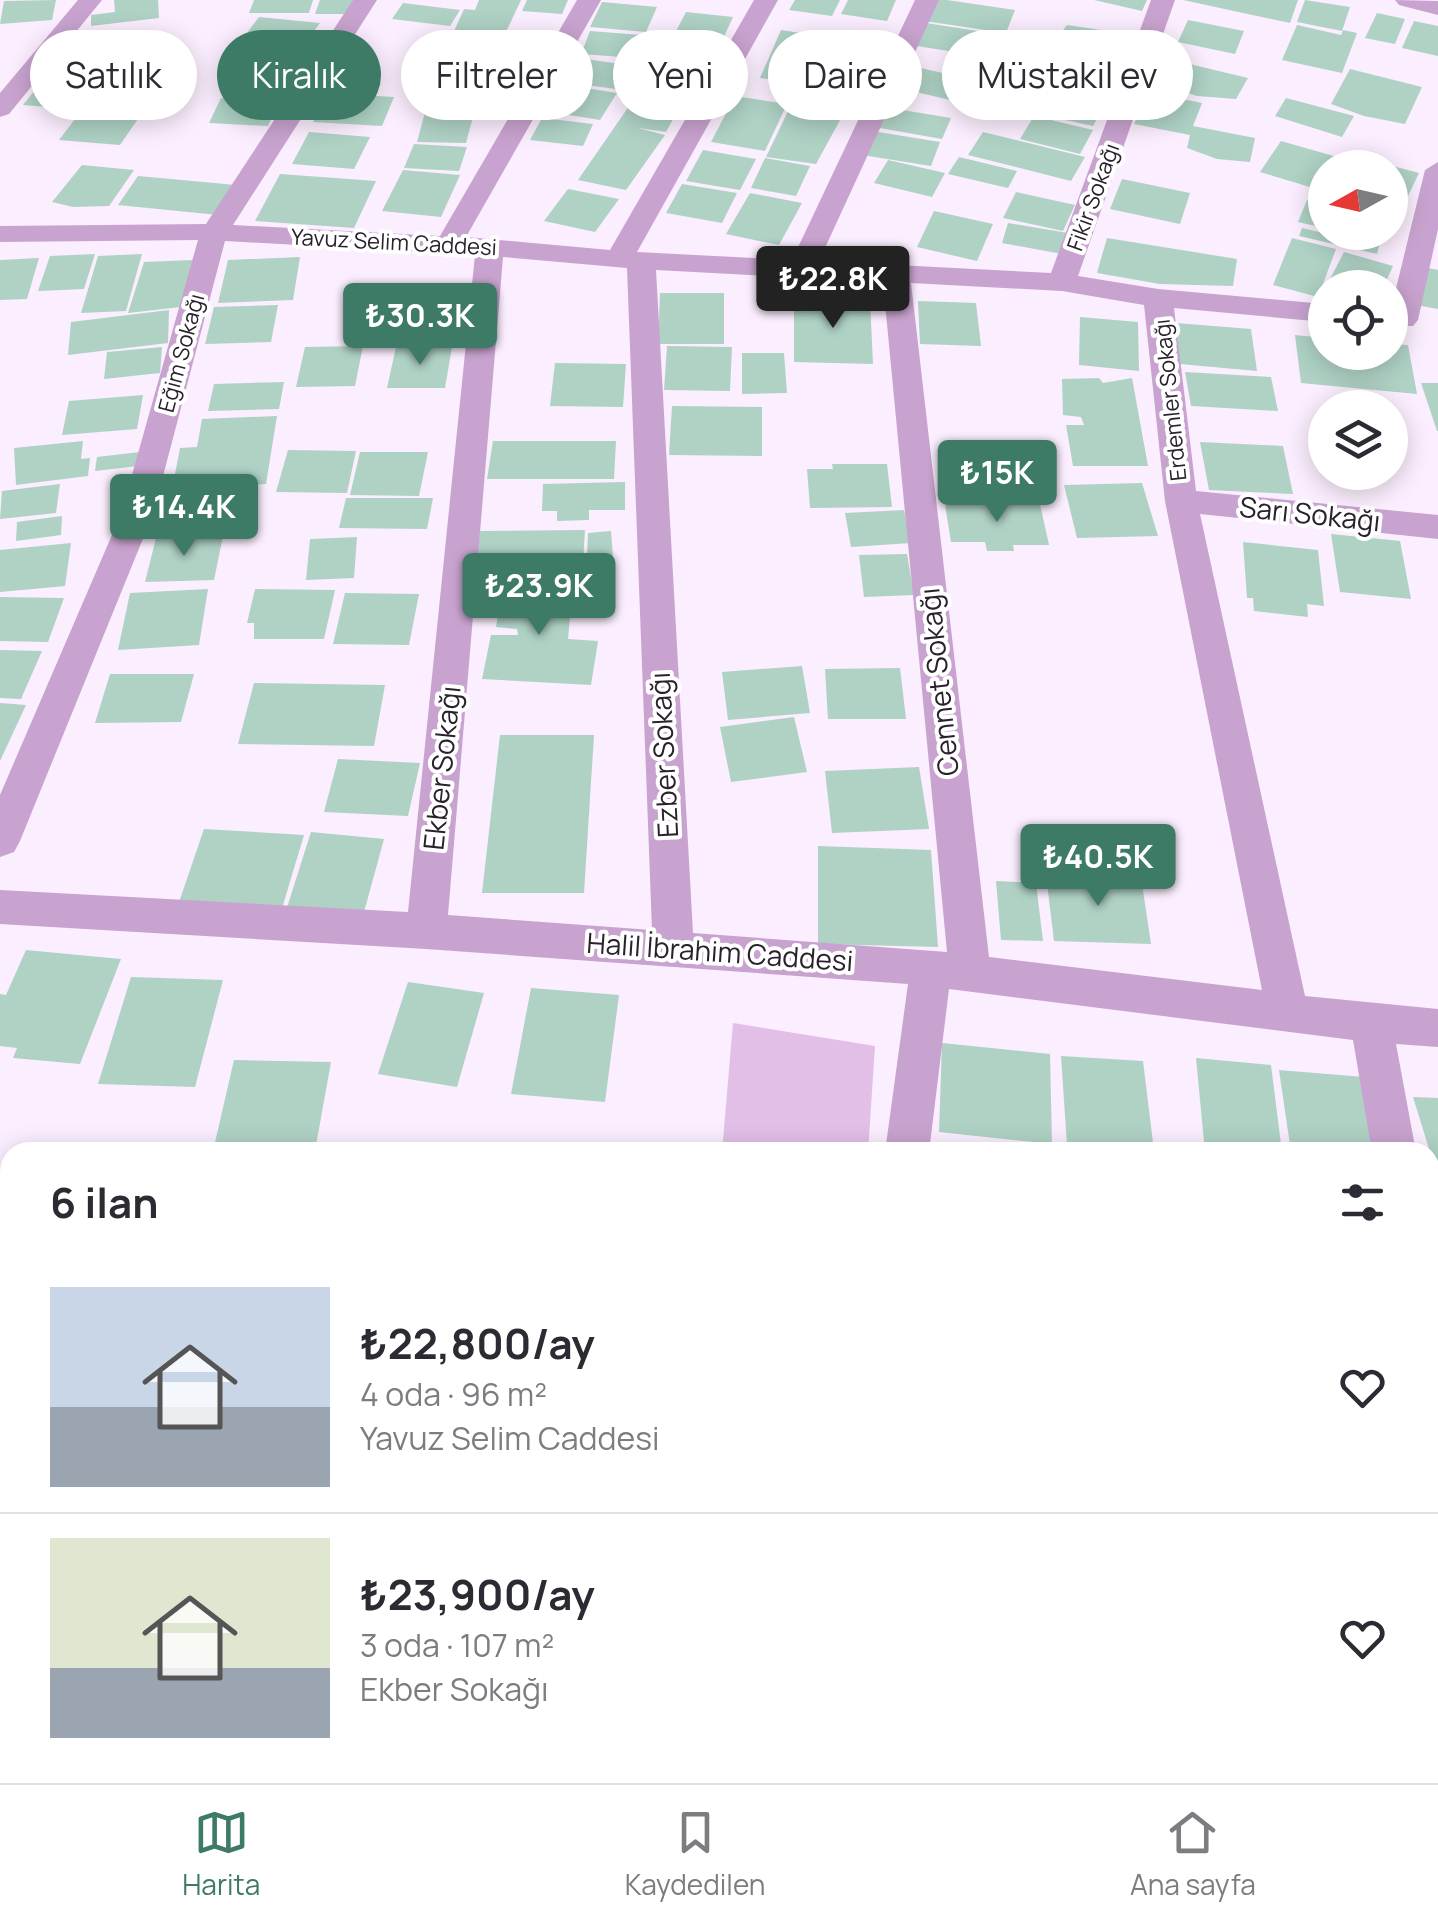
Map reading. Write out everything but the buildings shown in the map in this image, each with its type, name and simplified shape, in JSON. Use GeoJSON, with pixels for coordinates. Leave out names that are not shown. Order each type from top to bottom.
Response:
{"type":"FeatureCollection","features":[{"type":"Feature","properties":{"kind":"street"},"geometry":{"type":"LineString","coordinates":[[0,109],[90,0]]}},
{"type":"Feature","properties":{"kind":"street","name":"Eğim Sokağı"},"geometry":{"type":"LineString","coordinates":[[0,841],[137,514],[214,232],[365,0]]}},
{"type":"Feature","properties":{"kind":"street"},"geometry":{"type":"LineString","coordinates":[[447,246],[589,0]]}},
{"type":"Feature","properties":{"kind":"street"},"geometry":{"type":"LineString","coordinates":[[630,260],[766,0]]}},
{"type":"Feature","properties":{"kind":"street"},"geometry":{"type":"LineString","coordinates":[[802,268],[927,0]]}},
{"type":"Feature","properties":{"kind":"street","name":"Fikir Sokağı"},"geometry":{"type":"LineString","coordinates":[[1062,282],[1163,0]]}},
{"type":"Feature","properties":{"kind":"street"},"geometry":{"type":"LineString","coordinates":[[1408,0],[1438,8]]}},
{"type":"Feature","properties":{"kind":"street"},"geometry":{"type":"LineString","coordinates":[[1408,279],[1438,170]]}},
{"type":"Feature","properties":{"kind":"street","name":"Yavuz Selim Caddesi"},"geometry":{"type":"LineString","coordinates":[[0,234],[214,232],[490,247],[630,260],[1062,282],[1158,298],[1308,311]]}},
{"type":"Feature","properties":{"kind":"street","name":"Ekber Sokağı"},"geometry":{"type":"LineString","coordinates":[[426,931],[490,247]]}},
{"type":"Feature","properties":{"kind":"street","name":"Ezber Sokağı"},"geometry":{"type":"LineString","coordinates":[[630,260],[673,949]]}},
{"type":"Feature","properties":{"kind":"street","name":"Cennet Sokağı"},"geometry":{"type":"LineString","coordinates":[[896,274],[950,969],[909,1142]]}},
{"type":"Feature","properties":{"kind":"street","name":"Erdemler Sokağı"},"geometry":{"type":"LineString","coordinates":[[1158,298],[1182,502],[1287,1012]]}},
{"type":"Feature","properties":{"kind":"street"},"geometry":{"type":"LineString","coordinates":[[1408,321],[1438,327]]}},
{"type":"Feature","properties":{"kind":"street","name":"Sarı Sokağı"},"geometry":{"type":"LineString","coordinates":[[1182,502],[1438,527]]}},
{"type":"Feature","properties":{"kind":"street","name":"Halil İbrahim Caddesi"},"geometry":{"type":"LineString","coordinates":[[0,907],[426,931],[950,969],[1371,1023],[1438,1028]]}},
{"type":"Feature","properties":{"kind":"street"},"geometry":{"type":"LineString","coordinates":[[1371,1023],[1392,1142]]}},
{"type":"Feature","properties":{"kind":"shaded area"},"geometry":{"type":"Polygon","coordinates":[[[733,1023],[875,1046],[869,1142],[723,1142],[733,1023]]]}}]}
